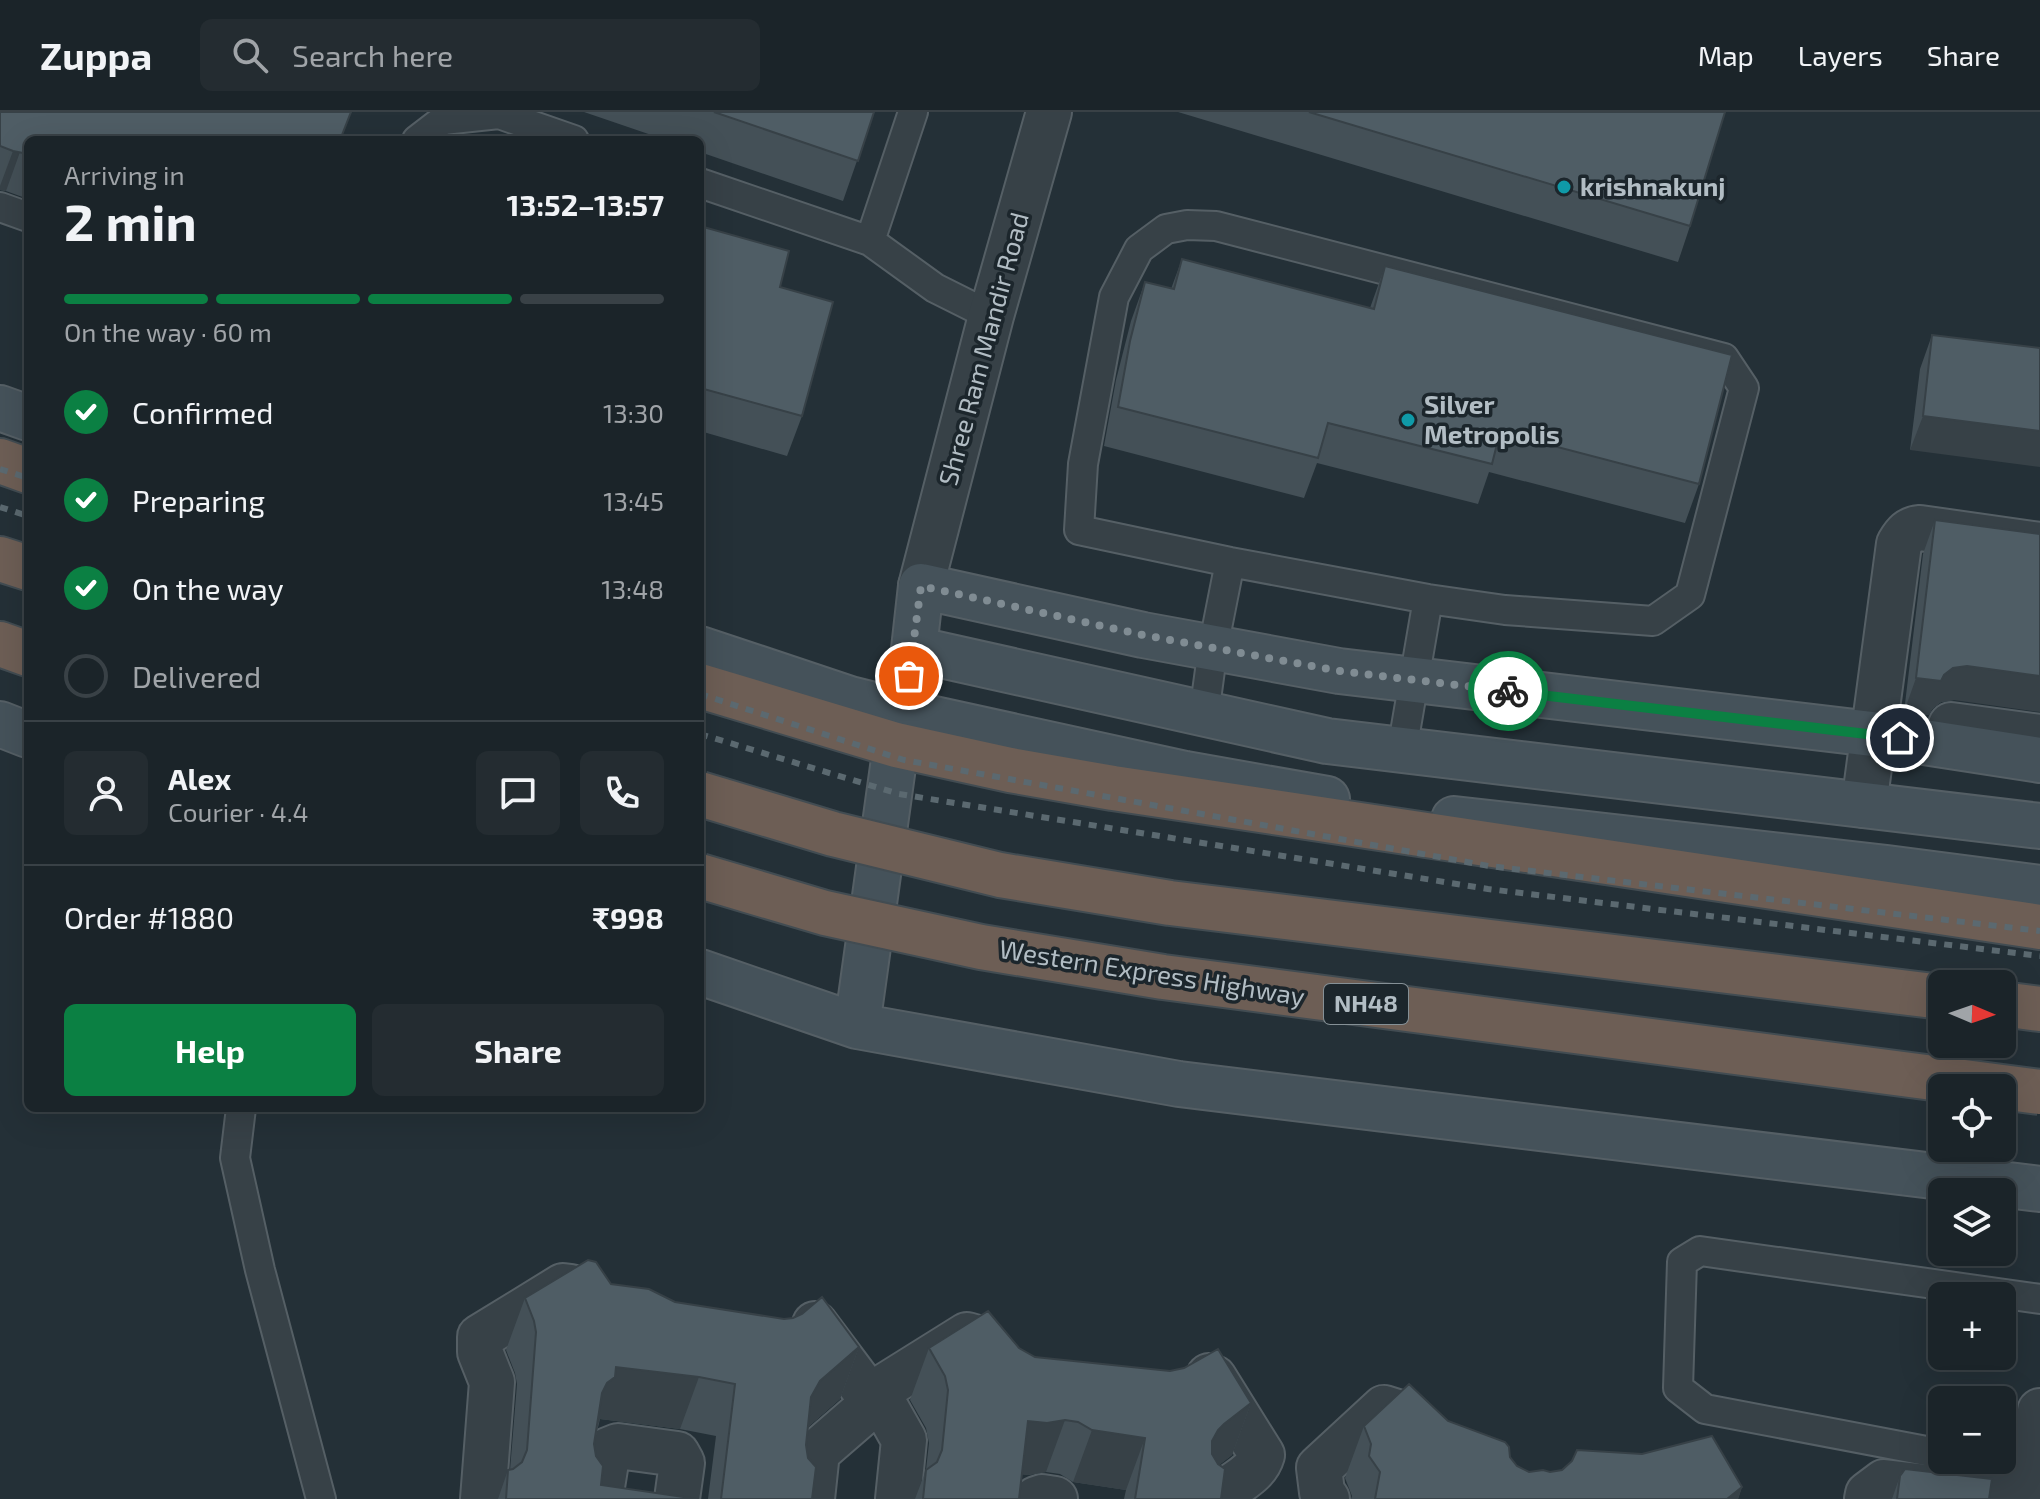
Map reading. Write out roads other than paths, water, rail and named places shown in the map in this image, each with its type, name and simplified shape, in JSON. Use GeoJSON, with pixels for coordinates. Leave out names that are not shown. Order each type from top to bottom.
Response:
{"type":"FeatureCollection","features":[{"type":"Feature","properties":{"kind":"highway"},"geometry":{"type":"LineString","coordinates":[[0,461],[24,470]]}},
{"type":"Feature","properties":{"kind":"highway"},"geometry":{"type":"LineString","coordinates":[[0,559],[24,567]]}},
{"type":"Feature","properties":{"kind":"highway"},"geometry":{"type":"LineString","coordinates":[[0,644],[24,653]]}},
{"type":"Feature","properties":{"kind":"highway"},"geometry":{"type":"LineString","coordinates":[[704,687],[899,729],[1010,770],[2040,927]]}},
{"type":"Feature","properties":{"kind":"highway"},"geometry":{"type":"LineString","coordinates":[[704,795],[833,834],[1000,875],[1170,903],[1928,995]]}},
{"type":"Feature","properties":{"kind":"highway","name":"Western Express Highway"},"geometry":{"type":"LineString","coordinates":[[704,877],[825,913],[981,947],[1148,975],[2040,1092]]}},
{"type":"Feature","properties":{"kind":"highway"},"geometry":{"type":"LineString","coordinates":[[2016,1006],[2040,1009]]}},
{"type":"Feature","properties":{"kind":"main road"},"geometry":{"type":"LineString","coordinates":[[0,408],[24,417]]}},
{"type":"Feature","properties":{"kind":"main road"},"geometry":{"type":"LineString","coordinates":[[857,1026],[921,586],[1143,635],[1339,671],[1874,724],[2040,760]]}},
{"type":"Feature","properties":{"kind":"main road"},"geometry":{"type":"LineString","coordinates":[[914,649],[1327,741],[2040,826]]}},
{"type":"Feature","properties":{"kind":"main road"},"geometry":{"type":"LineString","coordinates":[[704,650],[850,699],[899,729],[1185,774],[1409,814],[2040,888]]}},
{"type":"Feature","properties":{"kind":"main road"},"geometry":{"type":"LineString","coordinates":[[0,724],[24,733]]}},
{"type":"Feature","properties":{"kind":"main road"},"geometry":{"type":"LineString","coordinates":[[704,973],[857,1026],[1179,1084],[2040,1189]]}},
{"type":"Feature","properties":{"kind":"street","name":"Shree Ram Mandir Road"},"geometry":{"type":"LineString","coordinates":[[921,586],[991,316],[1049,112]]}},
{"type":"Feature","properties":{"kind":"street"},"geometry":{"type":"LineString","coordinates":[[1864,805],[1899,544],[1905,535],[1911,529],[1920,528],[2040,545]]}},
{"type":"Feature","properties":{"kind":"street"},"geometry":{"type":"LineString","coordinates":[[1874,724],[2040,737]]}},
{"type":"Feature","properties":{"kind":"street"},"geometry":{"type":"LineString","coordinates":[[483,1499],[492,1382],[480,1352],[480,1337],[563,1286],[581,1288],[607,1302]]}},
{"type":"Feature","properties":{"kind":"street"},"geometry":{"type":"LineString","coordinates":[[778,1338],[798,1321],[816,1324],[869,1396],[869,1407],[817,1452],[812,1499]]}},
{"type":"Feature","properties":{"kind":"street"},"geometry":{"type":"LineString","coordinates":[[898,1499],[904,1440],[882,1401],[887,1385],[967,1335],[983,1340],[1001,1362]]}},
{"type":"Feature","properties":{"kind":"street"},"geometry":{"type":"LineString","coordinates":[[1176,1385],[1199,1372],[1214,1378],[1262,1455],[1259,1467],[1217,1499]]}},
{"type":"Feature","properties":{"kind":"street"},"geometry":{"type":"LineString","coordinates":[[1327,1499],[1322,1492],[1319,1468],[1384,1408],[1403,1414],[1439,1449]]}},
{"type":"Feature","properties":{"kind":"street"},"geometry":{"type":"LineString","coordinates":[[1867,1499],[1868,1494],[1884,1482],[2014,1487],[2040,1411]]}},
{"type":"Feature","properties":{"kind":"street"},"geometry":{"type":"LineString","coordinates":[[600,1499],[608,1450],[618,1446],[677,1454],[682,1463],[677,1499]]}},
{"type":"Feature","properties":{"kind":"street"},"geometry":{"type":"LineString","coordinates":[[1036,1499],[1055,1499]]}},
{"type":"Feature","properties":{"kind":"lane"},"geometry":{"type":"LineString","coordinates":[[870,241],[913,112]]}},
{"type":"Feature","properties":{"kind":"lane"},"geometry":{"type":"LineString","coordinates":[[422,136],[443,120],[499,114],[562,136]]}},
{"type":"Feature","properties":{"kind":"lane"},"geometry":{"type":"LineString","coordinates":[[704,184],[870,241],[935,288],[991,316]]}},
{"type":"Feature","properties":{"kind":"lane"},"geometry":{"type":"LineString","coordinates":[[0,207],[24,216]]}},
{"type":"Feature","properties":{"kind":"lane"},"geometry":{"type":"LineString","coordinates":[[1187,225],[1216,226],[1724,358],[1744,388],[1690,595],[1653,621],[1505,610],[1428,599],[1230,562],[1079,530],[1083,464],[1114,297],[1139,249],[1166,229],[1187,225]]}},
{"type":"Feature","properties":{"kind":"lane"},"geometry":{"type":"LineString","coordinates":[[1204,714],[1230,562]]}},
{"type":"Feature","properties":{"kind":"lane"},"geometry":{"type":"LineString","coordinates":[[1402,750],[1428,599]]}},
{"type":"Feature","properties":{"kind":"lane"},"geometry":{"type":"LineString","coordinates":[[241,1112],[235,1158],[260,1270],[321,1499]]}},
{"type":"Feature","properties":{"kind":"lane"},"geometry":{"type":"LineString","coordinates":[[1928,1451],[1705,1409],[1678,1388],[1682,1262],[1700,1251],[2040,1299]]}},
{"type":"Feature","properties":{"kind":"railway"},"geometry":{"type":"LineString","coordinates":[[0,469],[24,477]]}},
{"type":"Feature","properties":{"kind":"railway"},"geometry":{"type":"LineString","coordinates":[[0,507],[24,515]]}},
{"type":"Feature","properties":{"kind":"railway"},"geometry":{"type":"LineString","coordinates":[[704,695],[904,760],[1489,866],[2040,931]]}},
{"type":"Feature","properties":{"kind":"railway"},"geometry":{"type":"LineString","coordinates":[[704,735],[899,794],[1488,889],[2040,956]]}},
{"type":"Feature","properties":{"kind":"place","name":"krishnakunj"},"geometry":{"type":"Point","coordinates":[1564,187]}},
{"type":"Feature","properties":{"kind":"place","name":"Silver Metropolis"},"geometry":{"type":"Point","coordinates":[1408,420]}}]}
